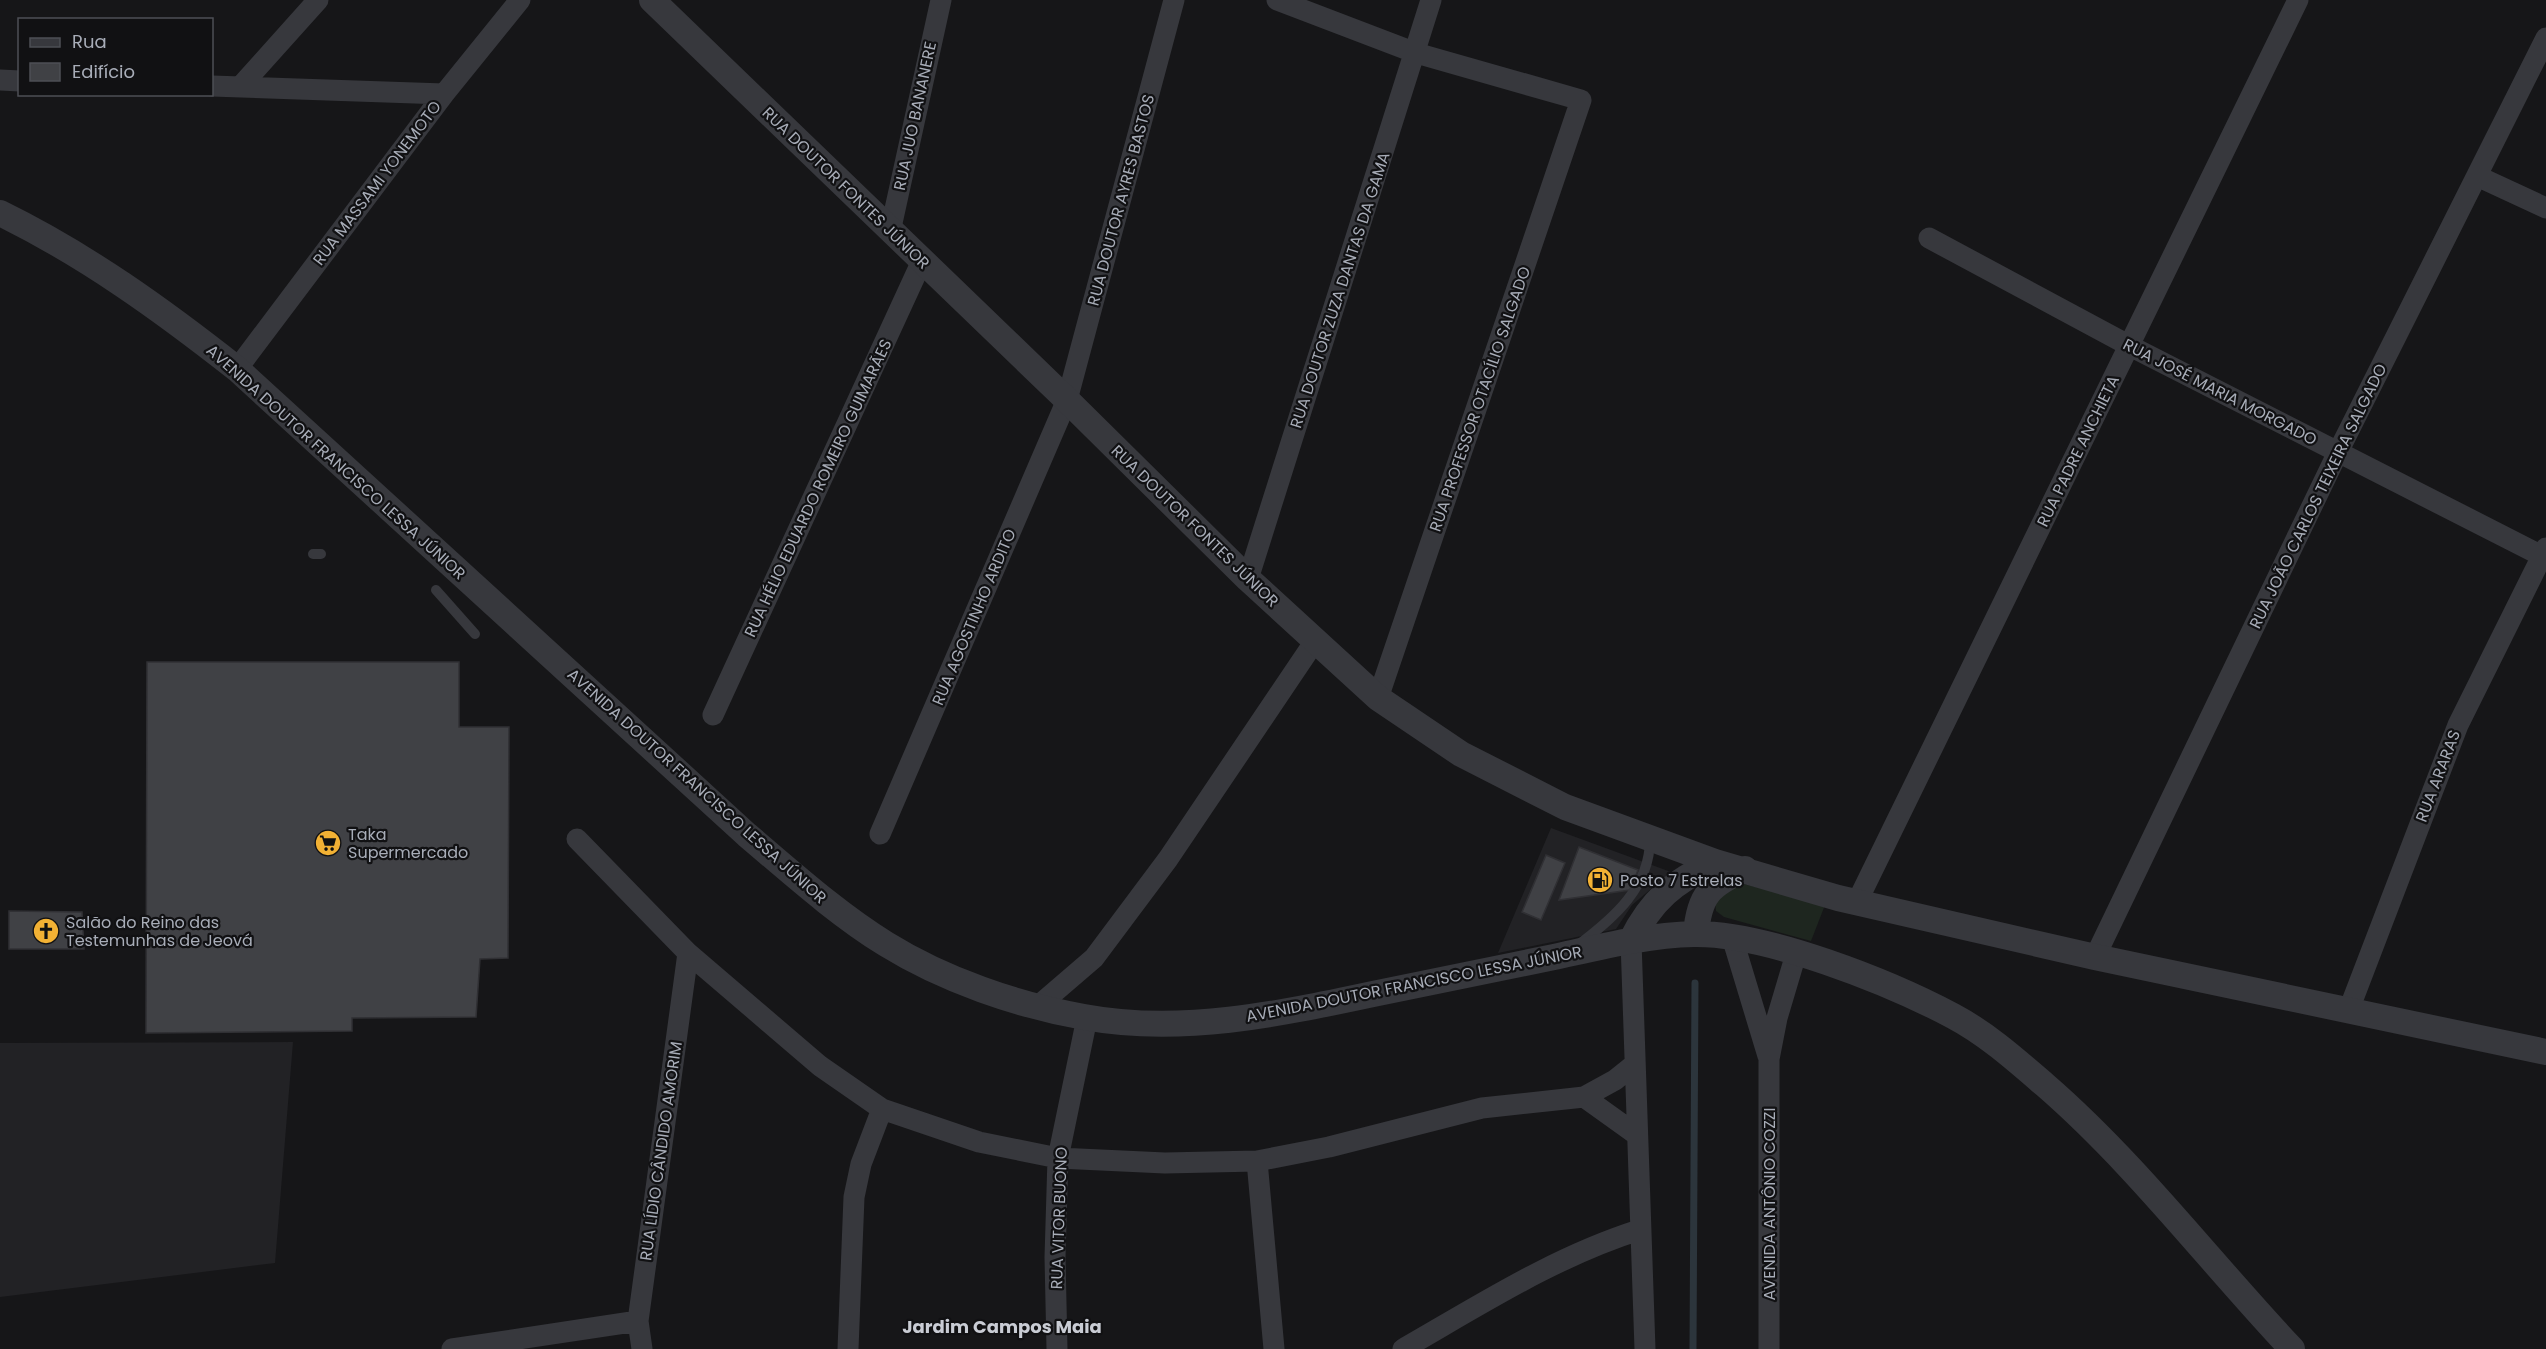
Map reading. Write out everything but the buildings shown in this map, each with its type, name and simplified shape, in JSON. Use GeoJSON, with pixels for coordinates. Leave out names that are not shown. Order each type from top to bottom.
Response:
{"type":"FeatureCollection","features":[{"type":"Feature","properties":{"kind":"street"},"geometry":{"type":"LineString","coordinates":[[240,87],[318,0]]}},
{"type":"Feature","properties":{"kind":"street","name":"RUA MASSAMI YONEMOTO"},"geometry":{"type":"LineString","coordinates":[[237,369],[444,94],[520,0]]}},
{"type":"Feature","properties":{"kind":"street","name":"RUA DOUTOR FONTES JÚNIOR"},"geometry":{"type":"LineString","coordinates":[[652,0],[890,232],[1067,400],[1248,579],[1378,698],[1461,754],[1565,807],[1715,862],[1847,900],[2094,957],[2546,1052]]}},
{"type":"Feature","properties":{"kind":"street","name":"RUA JUO BANANERE"},"geometry":{"type":"LineString","coordinates":[[890,232],[941,0]]}},
{"type":"Feature","properties":{"kind":"street","name":"RUA DOUTOR AYRES BASTOS"},"geometry":{"type":"LineString","coordinates":[[1067,400],[1174,0]]}},
{"type":"Feature","properties":{"kind":"street"},"geometry":{"type":"LineString","coordinates":[[1277,0],[1416,53]]}},
{"type":"Feature","properties":{"kind":"street","name":"RUA DOUTOR ZUZA DANTAS DA GAMA"},"geometry":{"type":"LineString","coordinates":[[1248,579],[1431,0]]}},
{"type":"Feature","properties":{"kind":"street","name":"RUA PADRE ANCHIETA"},"geometry":{"type":"LineString","coordinates":[[1847,900],[2130,346],[2298,0]]}},
{"type":"Feature","properties":{"kind":"street","name":"RUA JOÃO CARLOS TEIXEIRA SALGADO"},"geometry":{"type":"LineString","coordinates":[[2094,957],[2338,452],[2546,39]]}},
{"type":"Feature","properties":{"kind":"street","name":"RUA PROFESSOR OTACÍLIO SALGADO"},"geometry":{"type":"LineString","coordinates":[[1378,698],[1581,100],[1416,53]]}},
{"type":"Feature","properties":{"kind":"street"},"geometry":{"type":"LineString","coordinates":[[0,80],[18,81]]}},
{"type":"Feature","properties":{"kind":"street"},"geometry":{"type":"LineString","coordinates":[[213,86],[444,94]]}},
{"type":"Feature","properties":{"kind":"street"},"geometry":{"type":"LineString","coordinates":[[2477,176],[2546,208]]}},
{"type":"Feature","properties":{"kind":"street","name":"AVENIDA DOUTOR FRANCISCO LESSA JÚNIOR"},"geometry":{"type":"LineString","coordinates":[[0,213],[90,262],[173,319],[237,369],[747,835],[833,907],[888,945],[953,978],[1037,1007],[1088,1018],[1185,1022],[1264,1017],[1631,940],[1696,934],[1732,937],[1796,954],[1821,961],[1896,990],[1955,1017],[2004,1049],[2071,1108],[2147,1185],[2292,1349]]}},
{"type":"Feature","properties":{"kind":"street","name":"RUA JOSÉ MARIA MORGADO"},"geometry":{"type":"LineString","coordinates":[[1929,238],[2130,346],[2545,554]]}},
{"type":"Feature","properties":{"kind":"street","name":"RUA HÉLIO EDUARDO ROMEIRO GUIMARÃES"},"geometry":{"type":"LineString","coordinates":[[713,715],[922,261]]}},
{"type":"Feature","properties":{"kind":"street","name":"RUA AGOSTINHO ARDITO"},"geometry":{"type":"LineString","coordinates":[[880,834],[1067,400]]}},
{"type":"Feature","properties":{"kind":"street","name":"RUA ARARAS"},"geometry":{"type":"LineString","coordinates":[[2348,1012],[2458,725],[2545,554]]}},
{"type":"Feature","properties":{"kind":"street"},"geometry":{"type":"LineString","coordinates":[[1037,1007],[1094,958],[1168,859],[1315,641]]}},
{"type":"Feature","properties":{"kind":"street"},"geometry":{"type":"LineString","coordinates":[[576,839],[688,953],[820,1066],[882,1109],[979,1142],[1058,1158],[1166,1163],[1257,1161],[1329,1147],[1482,1108],[1584,1096],[1615,1080],[1635,1064]]}},
{"type":"Feature","properties":{"kind":"street"},"geometry":{"type":"LineString","coordinates":[[1645,1349],[1639,1230],[1631,940],[1657,899],[1681,879],[1715,862]]}},
{"type":"Feature","properties":{"kind":"street"},"geometry":{"type":"LineString","coordinates":[[1696,934],[1698,912],[1707,893],[1718,882],[1745,869]]}},
{"type":"Feature","properties":{"kind":"street","name":"AVENIDA ANTÔNIO COZZI"},"geometry":{"type":"LineString","coordinates":[[1732,937],[1769,1059]]}},
{"type":"Feature","properties":{"kind":"street","name":"RUA LÍDIO CÂNDIDO AMORIM"},"geometry":{"type":"LineString","coordinates":[[642,1349],[638,1321],[688,953]]}},
{"type":"Feature","properties":{"kind":"street","name":"AVENIDA ANTÔNIO COZZI"},"geometry":{"type":"LineString","coordinates":[[1769,1349],[1769,1059],[1777,1018],[1796,954]]}},
{"type":"Feature","properties":{"kind":"street","name":"RUA VITOR BUONO"},"geometry":{"type":"LineString","coordinates":[[1057,1349],[1055,1257],[1058,1158],[1088,1018]]}},
{"type":"Feature","properties":{"kind":"street"},"geometry":{"type":"LineString","coordinates":[[1584,1096],[1637,1135]]}},
{"type":"Feature","properties":{"kind":"street"},"geometry":{"type":"LineString","coordinates":[[848,1349],[854,1197],[861,1164],[882,1109]]}},
{"type":"Feature","properties":{"kind":"street"},"geometry":{"type":"LineString","coordinates":[[1257,1161],[1274,1349]]}},
{"type":"Feature","properties":{"kind":"street"},"geometry":{"type":"LineString","coordinates":[[1404,1349],[1551,1265],[1601,1242],[1639,1230]]}},
{"type":"Feature","properties":{"kind":"street"},"geometry":{"type":"LineString","coordinates":[[452,1349],[638,1321]]}},
{"type":"Feature","properties":{"kind":"lane"},"geometry":{"type":"LineString","coordinates":[[436,590],[475,634]]}},
{"type":"Feature","properties":{"kind":"lane"},"geometry":{"type":"LineString","coordinates":[[1566,954],[1615,915],[1635,891],[1647,866],[1650,839]]}},
{"type":"Feature","properties":{"kind":"shaded area"},"geometry":{"type":"Polygon","coordinates":[[[1551,828],[1671,872],[1632,905],[1616,929],[1498,953],[1551,828]]]}},
{"type":"Feature","properties":{"kind":"shaded area"},"geometry":{"type":"Polygon","coordinates":[[[1740,883],[1825,905],[1811,941],[1724,917],[1716,911],[1715,901],[1740,883]]]}},
{"type":"Feature","properties":{"kind":"shaded area"},"geometry":{"type":"Polygon","coordinates":[[[293,1042],[275,1263],[0,1297],[0,1043],[293,1042]]]}},
{"type":"Feature","properties":{"kind":"waterway"},"geometry":{"type":"LineString","coordinates":[[1693,1349],[1695,983]]}},
{"type":"Feature","properties":{"kind":"place","name":"Taka Supermercado"},"geometry":{"type":"Point","coordinates":[328,843]}},
{"type":"Feature","properties":{"kind":"place","name":"Posto 7 Estrelas"},"geometry":{"type":"Point","coordinates":[1600,880]}},
{"type":"Feature","properties":{"kind":"place","name":"Salão do Reino das Testemunhas de Jeová"},"geometry":{"type":"Point","coordinates":[46,931]}},
{"type":"Feature","properties":{"kind":"district","name":"Jardim Campos Maia"},"geometry":{"type":"Point","coordinates":[1002,1326]}}]}
